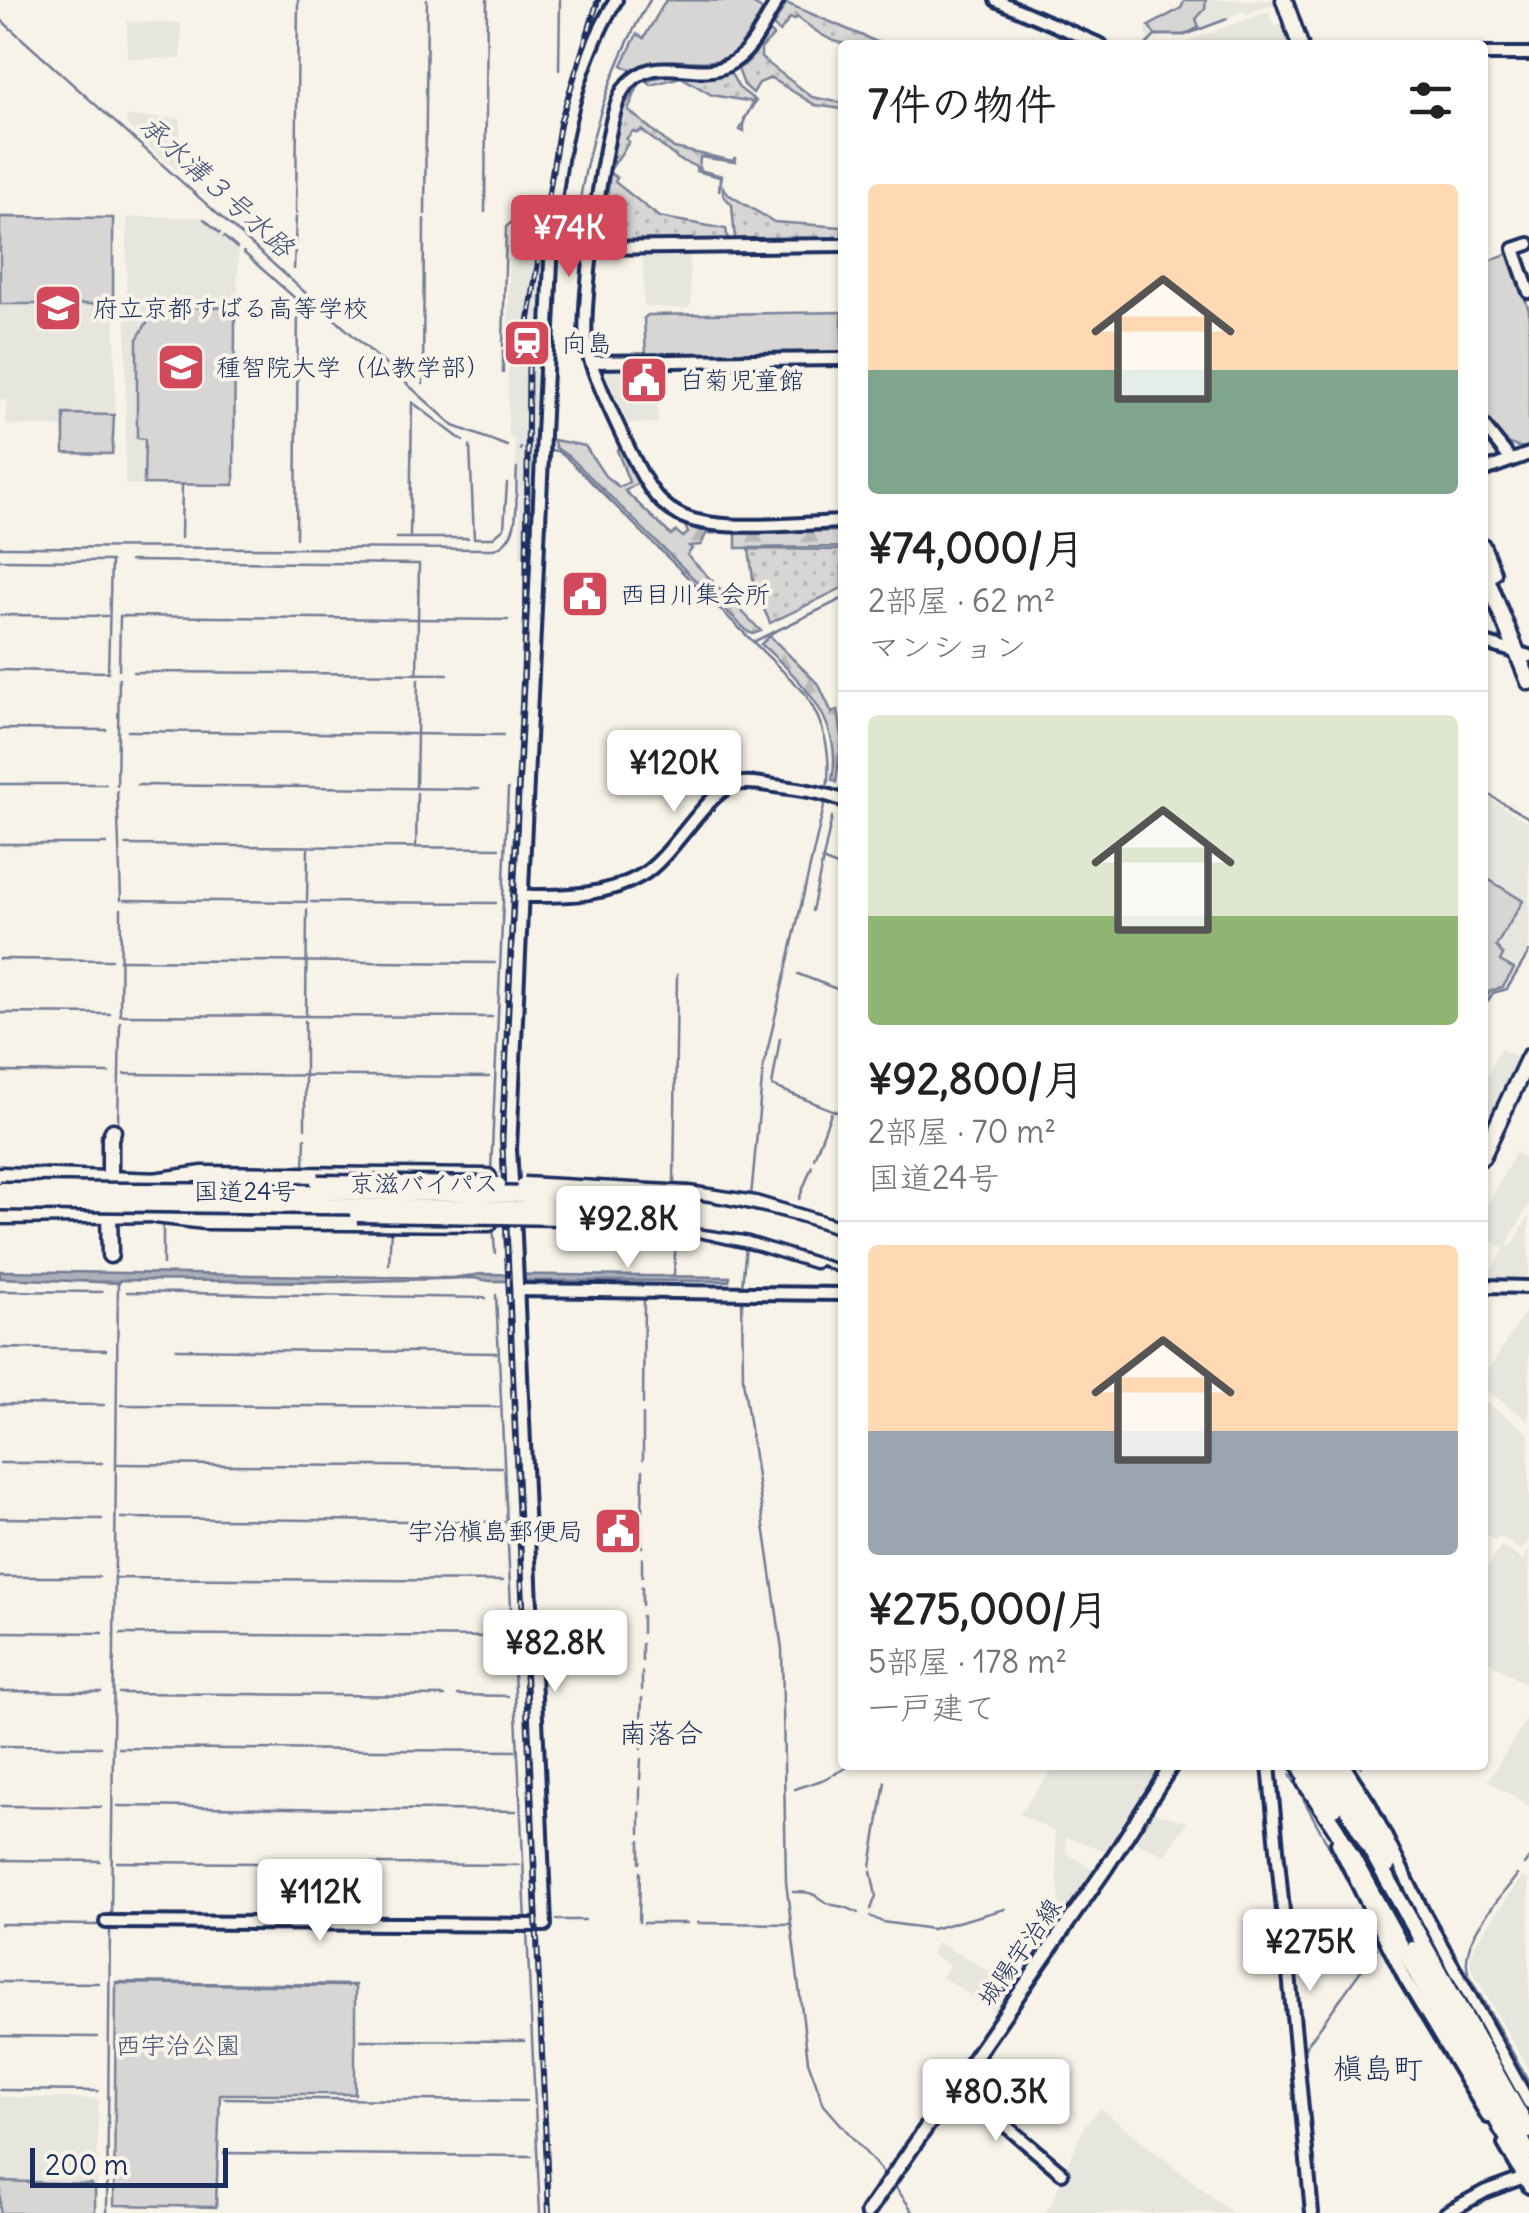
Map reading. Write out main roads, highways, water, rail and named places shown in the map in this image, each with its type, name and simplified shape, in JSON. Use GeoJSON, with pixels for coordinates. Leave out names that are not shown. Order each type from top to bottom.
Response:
{"type":"FeatureCollection","features":[{"type":"Feature","properties":{"kind":"highway"},"geometry":{"type":"LineString","coordinates":[[1284,0],[1298,40]]}},
{"type":"Feature","properties":{"kind":"highway"},"geometry":{"type":"LineString","coordinates":[[1488,562],[1523,654],[1529,682]]}},
{"type":"Feature","properties":{"kind":"highway"},"geometry":{"type":"LineString","coordinates":[[1488,580],[1523,654]]}},
{"type":"Feature","properties":{"kind":"highway"},"geometry":{"type":"LineString","coordinates":[[1488,1128],[1529,1057]]}},
{"type":"Feature","properties":{"kind":"highway"},"geometry":{"type":"LineString","coordinates":[[110,1180],[113,1131]]}},
{"type":"Feature","properties":{"kind":"highway"},"geometry":{"type":"LineString","coordinates":[[154,1181],[203,1174],[488,1177]]}},
{"type":"Feature","properties":{"kind":"highway","name":"国道24号"},"geometry":{"type":"LineString","coordinates":[[0,1175],[564,1186],[688,1194],[751,1208]]}},
{"type":"Feature","properties":{"kind":"highway","name":"京滋バイパス"},"geometry":{"type":"LineString","coordinates":[[3,1193],[540,1195],[661,1202],[751,1208],[838,1243]]}},
{"type":"Feature","properties":{"kind":"highway","name":"京滋バイパス"},"geometry":{"type":"LineString","coordinates":[[3,1193],[156,1209],[541,1206],[674,1214],[770,1232],[838,1255]]}},
{"type":"Feature","properties":{"kind":"highway"},"geometry":{"type":"LineString","coordinates":[[751,1208],[838,1232]]}},
{"type":"Feature","properties":{"kind":"highway"},"geometry":{"type":"LineString","coordinates":[[0,1214],[156,1209],[205,1221],[489,1223]]}},
{"type":"Feature","properties":{"kind":"highway","name":"国道24号"},"geometry":{"type":"LineString","coordinates":[[0,1214],[109,1215],[156,1209],[580,1218],[686,1226],[838,1267]]}},
{"type":"Feature","properties":{"kind":"highway"},"geometry":{"type":"LineString","coordinates":[[674,1214],[769,1237],[838,1266]]}},
{"type":"Feature","properties":{"kind":"highway"},"geometry":{"type":"LineString","coordinates":[[109,1215],[110,1254]]}},
{"type":"Feature","properties":{"kind":"highway"},"geometry":{"type":"LineString","coordinates":[[1303,1770],[1529,2153]]}},
{"type":"Feature","properties":{"kind":"highway"},"geometry":{"type":"LineString","coordinates":[[1325,1770],[1529,2128]]}},
{"type":"Feature","properties":{"kind":"highway"},"geometry":{"type":"LineString","coordinates":[[1336,1770],[1529,2128]]}},
{"type":"Feature","properties":{"kind":"highway"},"geometry":{"type":"LineString","coordinates":[[1306,1782],[1337,1830],[1528,2178]]}},
{"type":"Feature","properties":{"kind":"main road","name":"城陽宇治線"},"geometry":{"type":"LineString","coordinates":[[867,2213],[1106,1868],[1169,1770]]}},
{"type":"Feature","properties":{"kind":"waterway"},"geometry":{"type":"LineString","coordinates":[[296,213],[298,0]]}},
{"type":"Feature","properties":{"kind":"waterway"},"geometry":{"type":"LineString","coordinates":[[425,214],[427,0]]}},
{"type":"Feature","properties":{"kind":"waterway"},"geometry":{"type":"LineString","coordinates":[[485,212],[487,0]]}},
{"type":"Feature","properties":{"kind":"waterway"},"geometry":{"type":"LineString","coordinates":[[559,70],[560,0]]}},
{"type":"Feature","properties":{"kind":"waterway"},"geometry":{"type":"LineString","coordinates":[[572,258],[597,124],[619,61],[650,0]]}},
{"type":"Feature","properties":{"kind":"waterway","name":"承水溝３号水路"},"geometry":{"type":"LineString","coordinates":[[0,19],[454,426],[507,446]]}},
{"type":"Feature","properties":{"kind":"waterway"},"geometry":{"type":"LineString","coordinates":[[1151,40],[1156,35],[1185,35],[1227,19]]}},
{"type":"Feature","properties":{"kind":"waterway"},"geometry":{"type":"LineString","coordinates":[[294,269],[296,217]]}},
{"type":"Feature","properties":{"kind":"waterway"},"geometry":{"type":"LineString","coordinates":[[204,219],[220,233]]}},
{"type":"Feature","properties":{"kind":"waterway"},"geometry":{"type":"LineString","coordinates":[[423,384],[424,219]]}},
{"type":"Feature","properties":{"kind":"waterway"},"geometry":{"type":"LineString","coordinates":[[525,223],[530,221]]}},
{"type":"Feature","properties":{"kind":"waterway"},"geometry":{"type":"LineString","coordinates":[[503,346],[506,227],[512,222]]}},
{"type":"Feature","properties":{"kind":"waterway"},"geometry":{"type":"LineString","coordinates":[[224,237],[237,248]]}},
{"type":"Feature","properties":{"kind":"waterway"},"geometry":{"type":"LineString","coordinates":[[243,252],[298,301],[296,538]]}},
{"type":"Feature","properties":{"kind":"waterway"},"geometry":{"type":"LineString","coordinates":[[503,350],[503,373]]}},
{"type":"Feature","properties":{"kind":"waterway"},"geometry":{"type":"LineString","coordinates":[[410,538],[412,402],[463,441]]}},
{"type":"Feature","properties":{"kind":"waterway"},"geometry":{"type":"LineString","coordinates":[[470,446],[474,538],[492,538],[504,528],[507,483]]}},
{"type":"Feature","properties":{"kind":"waterway"},"geometry":{"type":"LineString","coordinates":[[548,450],[567,458],[805,693],[825,740],[827,790]]}},
{"type":"Feature","properties":{"kind":"waterway"},"geometry":{"type":"LineString","coordinates":[[0,547],[494,549],[504,543],[514,525],[517,468]]}},
{"type":"Feature","properties":{"kind":"waterway"},"geometry":{"type":"LineString","coordinates":[[181,538],[182,485]]}},
{"type":"Feature","properties":{"kind":"waterway"},"geometry":{"type":"LineString","coordinates":[[396,538],[468,538]]}},
{"type":"Feature","properties":{"kind":"waterway"},"geometry":{"type":"LineString","coordinates":[[0,560],[111,561],[108,672],[0,670]]}},
{"type":"Feature","properties":{"kind":"waterway"},"geometry":{"type":"LineString","coordinates":[[130,561],[419,564],[417,674]]}},
{"type":"Feature","properties":{"kind":"waterway"},"geometry":{"type":"LineString","coordinates":[[755,641],[838,601]]}},
{"type":"Feature","properties":{"kind":"waterway"},"geometry":{"type":"LineString","coordinates":[[0,615],[107,616]]}},
{"type":"Feature","properties":{"kind":"waterway"},"geometry":{"type":"LineString","coordinates":[[119,669],[120,616],[508,620]]}},
{"type":"Feature","properties":{"kind":"waterway"},"geometry":{"type":"LineString","coordinates":[[133,672],[448,674]]}},
{"type":"Feature","properties":{"kind":"waterway"},"geometry":{"type":"LineString","coordinates":[[117,785],[119,679]]}},
{"type":"Feature","properties":{"kind":"waterway"},"geometry":{"type":"LineString","coordinates":[[416,786],[418,679]]}},
{"type":"Feature","properties":{"kind":"waterway"},"geometry":{"type":"LineString","coordinates":[[0,729],[106,730]]}},
{"type":"Feature","properties":{"kind":"waterway"},"geometry":{"type":"LineString","coordinates":[[128,731],[503,735]]}},
{"type":"Feature","properties":{"kind":"waterway"},"geometry":{"type":"LineString","coordinates":[[0,784],[106,784]]}},
{"type":"Feature","properties":{"kind":"waterway"},"geometry":{"type":"LineString","coordinates":[[137,785],[479,789]]}},
{"type":"Feature","properties":{"kind":"waterway"},"geometry":{"type":"LineString","coordinates":[[829,788],[838,791]]}},
{"type":"Feature","properties":{"kind":"waterway"},"geometry":{"type":"LineString","coordinates":[[491,1172],[508,789]]}},
{"type":"Feature","properties":{"kind":"waterway"},"geometry":{"type":"LineString","coordinates":[[117,791],[121,900]]}},
{"type":"Feature","properties":{"kind":"waterway"},"geometry":{"type":"LineString","coordinates":[[416,846],[417,793]]}},
{"type":"Feature","properties":{"kind":"waterway"},"geometry":{"type":"LineString","coordinates":[[1488,794],[1529,818]]}},
{"type":"Feature","properties":{"kind":"waterway"},"geometry":{"type":"LineString","coordinates":[[751,1197],[763,1069],[826,798]]}},
{"type":"Feature","properties":{"kind":"waterway"},"geometry":{"type":"LineString","coordinates":[[812,911],[832,817]]}},
{"type":"Feature","properties":{"kind":"waterway"},"geometry":{"type":"LineString","coordinates":[[0,844],[107,844]]}},
{"type":"Feature","properties":{"kind":"waterway"},"geometry":{"type":"LineString","coordinates":[[126,845],[499,848]]}},
{"type":"Feature","properties":{"kind":"waterway"},"geometry":{"type":"LineString","coordinates":[[307,901],[308,849]]}},
{"type":"Feature","properties":{"kind":"waterway"},"geometry":{"type":"LineString","coordinates":[[822,860],[838,866]]}},
{"type":"Feature","properties":{"kind":"waterway"},"geometry":{"type":"LineString","coordinates":[[124,900],[307,902]]}},
{"type":"Feature","properties":{"kind":"waterway"},"geometry":{"type":"LineString","coordinates":[[311,902],[496,903]]}},
{"type":"Feature","properties":{"kind":"waterway"},"geometry":{"type":"LineString","coordinates":[[120,1014],[121,909]]}},
{"type":"Feature","properties":{"kind":"waterway"},"geometry":{"type":"LineString","coordinates":[[306,1014],[307,910]]}},
{"type":"Feature","properties":{"kind":"waterway"},"geometry":{"type":"LineString","coordinates":[[1488,1001],[1493,993],[1507,989],[1529,952]]}},
{"type":"Feature","properties":{"kind":"waterway"},"geometry":{"type":"LineString","coordinates":[[0,959],[111,960]]}},
{"type":"Feature","properties":{"kind":"waterway"},"geometry":{"type":"LineString","coordinates":[[120,960],[495,963]]}},
{"type":"Feature","properties":{"kind":"waterway"},"geometry":{"type":"LineString","coordinates":[[798,974],[838,989]]}},
{"type":"Feature","properties":{"kind":"waterway"},"geometry":{"type":"LineString","coordinates":[[674,1185],[677,975]]}},
{"type":"Feature","properties":{"kind":"waterway"},"geometry":{"type":"LineString","coordinates":[[0,1013],[110,1014]]}},
{"type":"Feature","properties":{"kind":"waterway"},"geometry":{"type":"LineString","coordinates":[[120,1015],[492,1017]]}},
{"type":"Feature","properties":{"kind":"waterway"},"geometry":{"type":"LineString","coordinates":[[305,1021],[305,1128]]}},
{"type":"Feature","properties":{"kind":"waterway"},"geometry":{"type":"LineString","coordinates":[[118,1126],[120,1022]]}},
{"type":"Feature","properties":{"kind":"waterway"},"geometry":{"type":"LineString","coordinates":[[780,1038],[772,1086],[838,1112]]}},
{"type":"Feature","properties":{"kind":"waterway"},"geometry":{"type":"LineString","coordinates":[[0,1072],[109,1073]]}},
{"type":"Feature","properties":{"kind":"waterway"},"geometry":{"type":"LineString","coordinates":[[124,1074],[489,1077]]}},
{"type":"Feature","properties":{"kind":"waterway"},"geometry":{"type":"LineString","coordinates":[[814,1158],[831,1113]]}},
{"type":"Feature","properties":{"kind":"waterway"},"geometry":{"type":"LineString","coordinates":[[118,1135],[118,1172]]}},
{"type":"Feature","properties":{"kind":"waterway"},"geometry":{"type":"LineString","coordinates":[[304,1168],[305,1138]]}},
{"type":"Feature","properties":{"kind":"waterway"},"geometry":{"type":"LineString","coordinates":[[799,1199],[812,1166]]}},
{"type":"Feature","properties":{"kind":"waterway"},"geometry":{"type":"LineString","coordinates":[[118,1222],[118,1261]]}},
{"type":"Feature","properties":{"kind":"waterway"},"geometry":{"type":"LineString","coordinates":[[163,1223],[163,1264]]}},
{"type":"Feature","properties":{"kind":"waterway"},"geometry":{"type":"LineString","coordinates":[[493,1225],[495,1253]]}},
{"type":"Feature","properties":{"kind":"waterway"},"geometry":{"type":"LineString","coordinates":[[389,1264],[391,1229]]}},
{"type":"Feature","properties":{"kind":"waterway"},"geometry":{"type":"LineString","coordinates":[[674,1275],[676,1233]]}},
{"type":"Feature","properties":{"kind":"waterway"},"geometry":{"type":"LineString","coordinates":[[742,1287],[746,1245]]}},
{"type":"Feature","properties":{"kind":"waterway"},"geometry":{"type":"LineString","coordinates":[[111,1920],[118,1283]]}},
{"type":"Feature","properties":{"kind":"waterway"},"geometry":{"type":"LineString","coordinates":[[0,1291],[102,1292]]}},
{"type":"Feature","properties":{"kind":"waterway"},"geometry":{"type":"LineString","coordinates":[[127,1292],[486,1298]]}},
{"type":"Feature","properties":{"kind":"waterway"},"geometry":{"type":"LineString","coordinates":[[496,1295],[526,1922]]}},
{"type":"Feature","properties":{"kind":"waterway"},"geometry":{"type":"LineString","coordinates":[[742,1295],[743,1380],[782,1649],[786,1882],[808,2061],[824,2105],[886,2176]]}},
{"type":"Feature","properties":{"kind":"waterway"},"geometry":{"type":"LineString","coordinates":[[643,1404],[644,1296]]}},
{"type":"Feature","properties":{"kind":"waterway"},"geometry":{"type":"LineString","coordinates":[[0,1348],[106,1350]]}},
{"type":"Feature","properties":{"kind":"waterway"},"geometry":{"type":"LineString","coordinates":[[176,1349],[496,1353]]}},
{"type":"Feature","properties":{"kind":"waterway"},"geometry":{"type":"LineString","coordinates":[[0,1404],[104,1405]]}},
{"type":"Feature","properties":{"kind":"waterway"},"geometry":{"type":"LineString","coordinates":[[121,1405],[499,1407]]}},
{"type":"Feature","properties":{"kind":"waterway"},"geometry":{"type":"LineString","coordinates":[[643,1415],[643,1459]]}},
{"type":"Feature","properties":{"kind":"waterway"},"geometry":{"type":"LineString","coordinates":[[0,1463],[102,1463]]}},
{"type":"Feature","properties":{"kind":"waterway"},"geometry":{"type":"LineString","coordinates":[[117,1464],[501,1467]]}},
{"type":"Feature","properties":{"kind":"waterway"},"geometry":{"type":"LineString","coordinates":[[642,1513],[643,1470]]}},
{"type":"Feature","properties":{"kind":"waterway"},"geometry":{"type":"LineString","coordinates":[[0,1518],[102,1519]]}},
{"type":"Feature","properties":{"kind":"waterway"},"geometry":{"type":"LineString","coordinates":[[121,1518],[504,1522]]}},
{"type":"Feature","properties":{"kind":"waterway"},"geometry":{"type":"LineString","coordinates":[[642,1526],[642,1547]]}},
{"type":"Feature","properties":{"kind":"waterway"},"geometry":{"type":"LineString","coordinates":[[642,1558],[642,1576]]}},
{"type":"Feature","properties":{"kind":"waterway"},"geometry":{"type":"LineString","coordinates":[[0,1577],[99,1577]]}},
{"type":"Feature","properties":{"kind":"waterway"},"geometry":{"type":"LineString","coordinates":[[115,1578],[503,1581]]}},
{"type":"Feature","properties":{"kind":"waterway"},"geometry":{"type":"LineString","coordinates":[[642,1587],[642,1605]]}},
{"type":"Feature","properties":{"kind":"waterway"},"geometry":{"type":"LineString","coordinates":[[642,1616],[642,1633]]}},
{"type":"Feature","properties":{"kind":"waterway"},"geometry":{"type":"LineString","coordinates":[[0,1632],[103,1633]]}},
{"type":"Feature","properties":{"kind":"waterway"},"geometry":{"type":"LineString","coordinates":[[121,1634],[509,1637]]}},
{"type":"Feature","properties":{"kind":"waterway"},"geometry":{"type":"LineString","coordinates":[[642,1644],[642,1661]]}},
{"type":"Feature","properties":{"kind":"waterway"},"geometry":{"type":"LineString","coordinates":[[642,1672],[642,1690]]}},
{"type":"Feature","properties":{"kind":"waterway"},"geometry":{"type":"LineString","coordinates":[[0,1691],[101,1692]]}},
{"type":"Feature","properties":{"kind":"waterway"},"geometry":{"type":"LineString","coordinates":[[119,1693],[445,1696]]}},
{"type":"Feature","properties":{"kind":"waterway"},"geometry":{"type":"LineString","coordinates":[[458,1695],[508,1696]]}},
{"type":"Feature","properties":{"kind":"waterway"},"geometry":{"type":"LineString","coordinates":[[641,1719],[642,1698]]}},
{"type":"Feature","properties":{"kind":"waterway"},"geometry":{"type":"LineString","coordinates":[[641,1727],[641,1749]]}},
{"type":"Feature","properties":{"kind":"waterway"},"geometry":{"type":"LineString","coordinates":[[0,1746],[100,1747]]}},
{"type":"Feature","properties":{"kind":"waterway"},"geometry":{"type":"LineString","coordinates":[[118,1748],[515,1751]]}},
{"type":"Feature","properties":{"kind":"waterway"},"geometry":{"type":"LineString","coordinates":[[640,1779],[641,1759]]}},
{"type":"Feature","properties":{"kind":"waterway"},"geometry":{"type":"LineString","coordinates":[[795,1789],[842,1770]]}},
{"type":"Feature","properties":{"kind":"waterway"},"geometry":{"type":"LineString","coordinates":[[1290,1774],[1393,1966]]}},
{"type":"Feature","properties":{"kind":"waterway"},"geometry":{"type":"LineString","coordinates":[[871,1866],[885,1782]]}},
{"type":"Feature","properties":{"kind":"waterway"},"geometry":{"type":"LineString","coordinates":[[640,1787],[640,1804]]}},
{"type":"Feature","properties":{"kind":"waterway"},"geometry":{"type":"LineString","coordinates":[[0,1806],[101,1807]]}},
{"type":"Feature","properties":{"kind":"waterway"},"geometry":{"type":"LineString","coordinates":[[118,1806],[516,1811]]}},
{"type":"Feature","properties":{"kind":"waterway"},"geometry":{"type":"LineString","coordinates":[[640,1812],[640,1833]]}},
{"type":"Feature","properties":{"kind":"waterway"},"geometry":{"type":"LineString","coordinates":[[640,1841],[640,1863]]}},
{"type":"Feature","properties":{"kind":"waterway"},"geometry":{"type":"LineString","coordinates":[[1524,1865],[1529,1858]]}},
{"type":"Feature","properties":{"kind":"waterway"},"geometry":{"type":"LineString","coordinates":[[0,1860],[100,1861]]}},
{"type":"Feature","properties":{"kind":"waterway"},"geometry":{"type":"LineString","coordinates":[[117,1862],[519,1865]]}},
{"type":"Feature","properties":{"kind":"waterway"},"geometry":{"type":"LineString","coordinates":[[871,1871],[876,1896],[871,1909]]}},
{"type":"Feature","properties":{"kind":"waterway"},"geometry":{"type":"LineString","coordinates":[[639,1922],[640,1872]]}},
{"type":"Feature","properties":{"kind":"waterway"},"geometry":{"type":"LineString","coordinates":[[1517,1875],[1481,1922],[1467,1963],[1469,1976],[1529,2082]]}},
{"type":"Feature","properties":{"kind":"waterway"},"geometry":{"type":"LineString","coordinates":[[793,1892],[813,1894],[858,1913]]}},
{"type":"Feature","properties":{"kind":"waterway"},"geometry":{"type":"LineString","coordinates":[[870,1916],[882,1922],[932,1929],[1005,1909]]}},
{"type":"Feature","properties":{"kind":"waterway"},"geometry":{"type":"LineString","coordinates":[[557,1920],[585,1920]]}},
{"type":"Feature","properties":{"kind":"waterway"},"geometry":{"type":"LineString","coordinates":[[644,1923],[687,1923]]}},
{"type":"Feature","properties":{"kind":"waterway"},"geometry":{"type":"LineString","coordinates":[[698,1923],[790,1924]]}},
{"type":"Feature","properties":{"kind":"waterway"},"geometry":{"type":"LineString","coordinates":[[0,1924],[97,1925]]}},
{"type":"Feature","properties":{"kind":"waterway"},"geometry":{"type":"LineString","coordinates":[[107,2213],[110,1928]]}},
{"type":"Feature","properties":{"kind":"waterway"},"geometry":{"type":"LineString","coordinates":[[527,1930],[540,2213]]}},
{"type":"Feature","properties":{"kind":"waterway"},"geometry":{"type":"LineString","coordinates":[[1302,1936],[1362,1970]]}},
{"type":"Feature","properties":{"kind":"waterway"},"geometry":{"type":"LineString","coordinates":[[1302,2052],[1377,1948]]}},
{"type":"Feature","properties":{"kind":"waterway"},"geometry":{"type":"LineString","coordinates":[[0,1982],[99,1983]]}},
{"type":"Feature","properties":{"kind":"waterway"},"geometry":{"type":"LineString","coordinates":[[118,1983],[347,1986]]}},
{"type":"Feature","properties":{"kind":"waterway"},"geometry":{"type":"LineString","coordinates":[[0,2036],[97,2037]]}},
{"type":"Feature","properties":{"kind":"waterway"},"geometry":{"type":"LineString","coordinates":[[360,2040],[524,2041]]}},
{"type":"Feature","properties":{"kind":"waterway"},"geometry":{"type":"LineString","coordinates":[[0,2090],[98,2091]]}},
{"type":"Feature","properties":{"kind":"waterway"},"geometry":{"type":"LineString","coordinates":[[224,2098],[526,2101]]}},
{"type":"Feature","properties":{"kind":"waterway"},"geometry":{"type":"LineString","coordinates":[[224,2153],[532,2156]]}},
{"type":"Feature","properties":{"kind":"waterway"},"geometry":{"type":"LineString","coordinates":[[892,2182],[914,2213]]}},
{"type":"Feature","properties":{"kind":"railway"},"geometry":{"type":"LineString","coordinates":[[549,2213],[502,1136],[526,618],[529,319],[560,123],[598,0]]}},
{"type":"Feature","properties":{"kind":"place","name":"府立京都すばる高等学校"},"geometry":{"type":"Point","coordinates":[58,308]}},
{"type":"Feature","properties":{"kind":"place","name":"向島"},"geometry":{"type":"Point","coordinates":[527,343]}},
{"type":"Feature","properties":{"kind":"place","name":"種智院大学（仏教学部）"},"geometry":{"type":"Point","coordinates":[181,367]}},
{"type":"Feature","properties":{"kind":"place","name":"白菊児童館"},"geometry":{"type":"Point","coordinates":[644,380]}},
{"type":"Feature","properties":{"kind":"place","name":"西目川集会所"},"geometry":{"type":"Point","coordinates":[585,594]}},
{"type":"Feature","properties":{"kind":"place","name":"宇治槇島郵便局"},"geometry":{"type":"Point","coordinates":[618,1531]}},
{"type":"Feature","properties":{"kind":"district","name":"南落合"},"geometry":{"type":"Point","coordinates":[661,1733]}},
{"type":"Feature","properties":{"kind":"district","name":"槇島町"},"geometry":{"type":"Point","coordinates":[1378,2068]}},
{"type":"Feature","properties":{"kind":"park label","name":"西宇治公園"},"geometry":{"type":"Point","coordinates":[178,2045]}}]}
